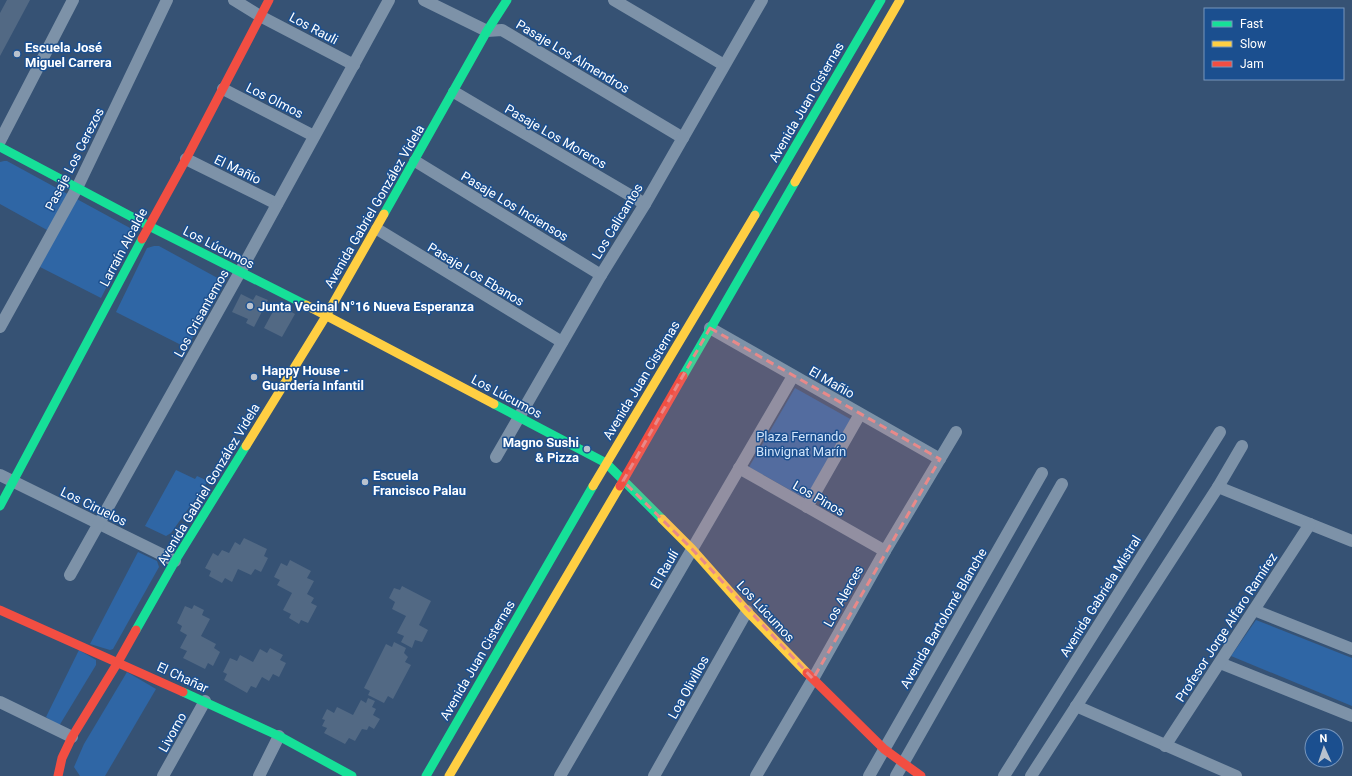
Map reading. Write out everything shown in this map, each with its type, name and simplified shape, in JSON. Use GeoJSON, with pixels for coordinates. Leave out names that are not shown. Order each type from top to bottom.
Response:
{"type":"FeatureCollection","features":[{"type":"Feature","properties":{"kind":"street"},"geometry":{"type":"LineString","coordinates":[[0,141],[73,0]]}},
{"type":"Feature","properties":{"kind":"street","name":"Pasaje Los Cerezos"},"geometry":{"type":"LineString","coordinates":[[0,328],[77,188],[167,0]]}},
{"type":"Feature","properties":{"kind":"street","name":"Los Rauli"},"geometry":{"type":"LineString","coordinates":[[234,0],[260,16],[354,65]]}},
{"type":"Feature","properties":{"kind":"street","name":"Larraín Alcalde"},"geometry":{"type":"LineString","coordinates":[[0,506],[12,481],[186,159],[269,0]]}},
{"type":"Feature","properties":{"kind":"street","name":"Los Crisantemos"},"geometry":{"type":"LineString","coordinates":[[70,575],[240,272],[389,0]]}},
{"type":"Feature","properties":{"kind":"street","name":"Pasaje Los Almendros"},"geometry":{"type":"LineString","coordinates":[[424,0],[487,32],[502,30],[683,138]]}},
{"type":"Feature","properties":{"kind":"street","name":"Avenida Gabriel González Videla"},"geometry":{"type":"LineString","coordinates":[[58,776],[62,758],[72,737],[118,662],[175,562],[326,316],[377,229],[487,32],[507,0]]}},
{"type":"Feature","properties":{"kind":"street"},"geometry":{"type":"LineString","coordinates":[[614,0],[724,66]]}},
{"type":"Feature","properties":{"kind":"street","name":"Los Calicantos"},"geometry":{"type":"LineString","coordinates":[[496,457],[601,275],[683,138],[761,0]]}},
{"type":"Feature","properties":{"kind":"street","name":"Avenida Juan Cisternas"},"geometry":{"type":"LineString","coordinates":[[426,776],[606,463],[696,315],[881,0]]}},
{"type":"Feature","properties":{"kind":"street"},"geometry":{"type":"LineString","coordinates":[[449,776],[623,481],[900,0]]}},
{"type":"Feature","properties":{"kind":"street","name":"Los Olmos"},"geometry":{"type":"LineString","coordinates":[[223,89],[314,136]]}},
{"type":"Feature","properties":{"kind":"street","name":"Pasaje Los Moreros"},"geometry":{"type":"LineString","coordinates":[[454,92],[644,204]]}},
{"type":"Feature","properties":{"kind":"street","name":"Los Lúcumos"},"geometry":{"type":"LineString","coordinates":[[0,148],[326,316],[606,463],[692,549],[747,611],[813,679],[884,749],[921,776]]}},
{"type":"Feature","properties":{"kind":"street","name":"El Mañio"},"geometry":{"type":"LineString","coordinates":[[186,159],[277,204]]}},
{"type":"Feature","properties":{"kind":"street","name":"Pasaje Los Inciensos"},"geometry":{"type":"LineString","coordinates":[[415,161],[601,275]]}},
{"type":"Feature","properties":{"kind":"street","name":"Pasaje Los Ebanos"},"geometry":{"type":"LineString","coordinates":[[377,229],[562,342]]}},
{"type":"Feature","properties":{"kind":"street","name":"El Mañio"},"geometry":{"type":"LineString","coordinates":[[710,328],[940,460]]}},
{"type":"Feature","properties":{"kind":"street","name":"El Raulí"},"geometry":{"type":"LineString","coordinates":[[560,776],[793,376]]}},
{"type":"Feature","properties":{"kind":"street"},"geometry":{"type":"LineString","coordinates":[[807,507],[860,414]]}},
{"type":"Feature","properties":{"kind":"street","name":"Los Alerces"},"geometry":{"type":"LineString","coordinates":[[756,776],[813,679],[885,551],[956,432]]}},
{"type":"Feature","properties":{"kind":"street","name":"Avenida Gabriela Mistral"},"geometry":{"type":"LineString","coordinates":[[1004,776],[1220,432]]}},
{"type":"Feature","properties":{"kind":"street"},"geometry":{"type":"LineString","coordinates":[[1031,776],[1218,487],[1242,446]]}},
{"type":"Feature","properties":{"kind":"street","name":"Los Pinos"},"geometry":{"type":"LineString","coordinates":[[739,468],[885,551]]}},
{"type":"Feature","properties":{"kind":"street","name":"Avenida Bartolomé Blanche"},"geometry":{"type":"LineString","coordinates":[[869,776],[1042,473]]}},
{"type":"Feature","properties":{"kind":"street","name":"Los Ciruelos"},"geometry":{"type":"LineString","coordinates":[[0,475],[175,562]]}},
{"type":"Feature","properties":{"kind":"street"},"geometry":{"type":"LineString","coordinates":[[896,776],[1062,484]]}},
{"type":"Feature","properties":{"kind":"street"},"geometry":{"type":"LineString","coordinates":[[1218,487],[1352,541]]}},
{"type":"Feature","properties":{"kind":"street","name":"Profesor Jorge Alfaro Ramírez"},"geometry":{"type":"LineString","coordinates":[[1166,746],[1310,524]]}},
{"type":"Feature","properties":{"kind":"street","name":"El Chañar"},"geometry":{"type":"LineString","coordinates":[[0,610],[205,701],[279,736],[352,776]]}},
{"type":"Feature","properties":{"kind":"street"},"geometry":{"type":"LineString","coordinates":[[1254,610],[1352,649]]}},
{"type":"Feature","properties":{"kind":"street","name":"Loa Olivillos"},"geometry":{"type":"LineString","coordinates":[[654,776],[747,611]]}},
{"type":"Feature","properties":{"kind":"street"},"geometry":{"type":"LineString","coordinates":[[1220,663],[1352,716]]}},
{"type":"Feature","properties":{"kind":"street","name":"Livorno"},"geometry":{"type":"LineString","coordinates":[[163,776],[205,701]]}},
{"type":"Feature","properties":{"kind":"street"},"geometry":{"type":"LineString","coordinates":[[0,702],[72,737]]}},
{"type":"Feature","properties":{"kind":"street"},"geometry":{"type":"LineString","coordinates":[[1076,706],[1236,776]]}},
{"type":"Feature","properties":{"kind":"street"},"geometry":{"type":"LineString","coordinates":[[259,776],[279,736]]}},
{"type":"Feature","properties":{"kind":"highlighted area"},"geometry":{"type":"Polygon","coordinates":[[[710,328],[940,459],[813,679],[692,549],[623,481],[710,328]]]}},
{"type":"Feature","properties":{"kind":"green space"},"geometry":{"type":"Polygon","coordinates":[[[7,161],[133,231],[133,235],[101,298],[40,267],[56,235],[0,204],[0,162],[7,161]]]}},
{"type":"Feature","properties":{"kind":"green space"},"geometry":{"type":"Polygon","coordinates":[[[159,246],[223,281],[187,348],[116,312],[147,248],[159,246]]]}},
{"type":"Feature","properties":{"kind":"green space","name":"Plaza Fernando Binvignat Marín"},"geometry":{"type":"Polygon","coordinates":[[[795,388],[852,420],[806,499],[749,467],[795,388]]]}},
{"type":"Feature","properties":{"kind":"green space"},"geometry":{"type":"Polygon","coordinates":[[[176,470],[195,479],[197,476],[208,481],[171,533],[166,536],[145,526],[176,470]]]}},
{"type":"Feature","properties":{"kind":"green space"},"geometry":{"type":"Polygon","coordinates":[[[138,552],[157,561],[159,567],[113,649],[110,650],[90,644],[138,552]]]}},
{"type":"Feature","properties":{"kind":"green space"},"geometry":{"type":"Polygon","coordinates":[[[1256,620],[1352,658],[1352,706],[1231,656],[1256,620]]]}},
{"type":"Feature","properties":{"kind":"green space"},"geometry":{"type":"Polygon","coordinates":[[[79,650],[96,660],[96,665],[59,726],[46,717],[79,650]]]}},
{"type":"Feature","properties":{"kind":"green space"},"geometry":{"type":"Polygon","coordinates":[[[127,672],[156,689],[105,776],[80,776],[74,767],[84,744],[127,672]]]}},
{"type":"Feature","properties":{"kind":"building"},"geometry":{"type":"Polygon","coordinates":[[[7,0],[30,0],[0,56],[0,13],[7,0]]]}},
{"type":"Feature","properties":{"kind":"building","name":"Junta Vecinal N°16 Nueva Esperanza"},"geometry":{"type":"Polygon","coordinates":[[[241,294],[253,300],[256,295],[268,300],[254,327],[246,323],[248,319],[232,312],[241,294]]]}},
{"type":"Feature","properties":{"kind":"building"},"geometry":{"type":"Polygon","coordinates":[[[277,304],[295,314],[282,337],[264,328],[277,304]]]}},
{"type":"Feature","properties":{"kind":"building"},"geometry":{"type":"Polygon","coordinates":[[[244,538],[267,549],[264,556],[268,558],[261,572],[255,569],[251,575],[238,569],[232,582],[225,578],[222,583],[209,576],[211,571],[205,568],[213,553],[218,556],[222,550],[229,553],[235,542],[240,545],[244,538]]]}},
{"type":"Feature","properties":{"kind":"building"},"geometry":{"type":"Polygon","coordinates":[[[290,560],[311,571],[307,578],[314,581],[307,594],[314,598],[311,603],[317,606],[308,623],[301,620],[299,624],[289,618],[291,614],[283,610],[292,593],[277,585],[280,580],[274,577],[281,563],[287,566],[290,560]]]}},
{"type":"Feature","properties":{"kind":"building"},"geometry":{"type":"Polygon","coordinates":[[[402,586],[431,601],[419,625],[428,630],[422,642],[415,640],[412,648],[401,642],[404,636],[397,633],[406,616],[392,609],[395,602],[389,598],[394,588],[400,590],[402,586]]]}},
{"type":"Feature","properties":{"kind":"building"},"geometry":{"type":"Polygon","coordinates":[[[194,605],[204,610],[202,615],[210,619],[201,636],[216,644],[214,648],[220,652],[213,666],[208,663],[205,669],[183,658],[187,651],[180,648],[187,635],[180,631],[182,626],[177,623],[185,606],[192,609],[194,605]]]}},
{"type":"Feature","properties":{"kind":"building"},"geometry":{"type":"Polygon","coordinates":[[[394,642],[406,648],[404,653],[408,657],[405,662],[411,665],[393,699],[388,696],[384,703],[368,695],[370,691],[364,688],[386,644],[392,647],[394,642]]]}},
{"type":"Feature","properties":{"kind":"building"},"geometry":{"type":"Polygon","coordinates":[[[270,648],[283,655],[280,660],[286,663],[279,677],[273,674],[269,681],[262,677],[256,688],[251,686],[247,693],[224,680],[227,674],[223,672],[230,658],[237,661],[240,655],[253,662],[260,649],[267,653],[270,648]]]}},
{"type":"Feature","properties":{"kind":"building"},"geometry":{"type":"Polygon","coordinates":[[[368,698],[375,701],[372,707],[376,709],[373,715],[380,719],[374,729],[369,726],[367,730],[362,729],[355,741],[349,738],[345,744],[324,733],[327,728],[322,726],[325,720],[322,719],[327,709],[334,713],[337,707],[353,715],[361,700],[366,703],[368,698]]]}},
{"type":"Feature","properties":{"kind":"traffic: fast"},"geometry":{"type":"LineString","coordinates":[[384,214],[487,31],[507,0]]}},
{"type":"Feature","properties":{"kind":"traffic: fast"},"geometry":{"type":"LineString","coordinates":[[755,215],[881,0]]}},
{"type":"Feature","properties":{"kind":"traffic: fast"},"geometry":{"type":"LineString","coordinates":[[0,147],[149,226],[306,305]]}},
{"type":"Feature","properties":{"kind":"traffic: fast"},"geometry":{"type":"LineString","coordinates":[[683,376],[795,182]]}},
{"type":"Feature","properties":{"kind":"traffic: fast"},"geometry":{"type":"LineString","coordinates":[[0,506],[142,239]]}},
{"type":"Feature","properties":{"kind":"traffic: fast"},"geometry":{"type":"LineString","coordinates":[[494,404],[606,463],[662,519]]}},
{"type":"Feature","properties":{"kind":"traffic: fast"},"geometry":{"type":"LineString","coordinates":[[136,630],[175,561],[246,446]]}},
{"type":"Feature","properties":{"kind":"traffic: fast"},"geometry":{"type":"LineString","coordinates":[[426,776],[593,486]]}},
{"type":"Feature","properties":{"kind":"traffic: fast"},"geometry":{"type":"LineString","coordinates":[[183,692],[279,736],[352,776]]}},
{"type":"Feature","properties":{"kind":"traffic: slow"},"geometry":{"type":"LineString","coordinates":[[795,182],[900,0]]}},
{"type":"Feature","properties":{"kind":"traffic: slow"},"geometry":{"type":"LineString","coordinates":[[246,446],[326,316],[384,214]]}},
{"type":"Feature","properties":{"kind":"traffic: slow"},"geometry":{"type":"LineString","coordinates":[[593,486],[755,215]]}},
{"type":"Feature","properties":{"kind":"traffic: slow"},"geometry":{"type":"LineString","coordinates":[[306,305],[494,404]]}},
{"type":"Feature","properties":{"kind":"traffic: slow"},"geometry":{"type":"LineString","coordinates":[[449,776],[620,486]]}},
{"type":"Feature","properties":{"kind":"traffic: slow"},"geometry":{"type":"LineString","coordinates":[[662,519],[692,549],[747,611],[807,673]]}},
{"type":"Feature","properties":{"kind":"traffic: jam"},"geometry":{"type":"LineString","coordinates":[[142,239],[186,159],[269,0]]}},
{"type":"Feature","properties":{"kind":"traffic: jam"},"geometry":{"type":"LineString","coordinates":[[620,486],[683,376]]}},
{"type":"Feature","properties":{"kind":"traffic: jam"},"geometry":{"type":"LineString","coordinates":[[0,610],[183,692]]}},
{"type":"Feature","properties":{"kind":"traffic: jam"},"geometry":{"type":"LineString","coordinates":[[58,776],[62,758],[72,737],[136,630]]}},
{"type":"Feature","properties":{"kind":"traffic: jam"},"geometry":{"type":"LineString","coordinates":[[807,673],[884,749],[921,776]]}},
{"type":"Feature","properties":{"kind":"place","name":"Escuela José Miguel Carrera"},"geometry":{"type":"Point","coordinates":[17,54]}},
{"type":"Feature","properties":{"kind":"place","name":"Junta Vecinal N°16 Nueva Esperanza"},"geometry":{"type":"Point","coordinates":[250,306]}},
{"type":"Feature","properties":{"kind":"place","name":"Happy House - Guardería Infantil"},"geometry":{"type":"Point","coordinates":[254,377]}},
{"type":"Feature","properties":{"kind":"place","name":"Magno Sushi & Pizza"},"geometry":{"type":"Point","coordinates":[587,449]}},
{"type":"Feature","properties":{"kind":"place","name":"Escuela Francisco Palau"},"geometry":{"type":"Point","coordinates":[365,482]}}]}
